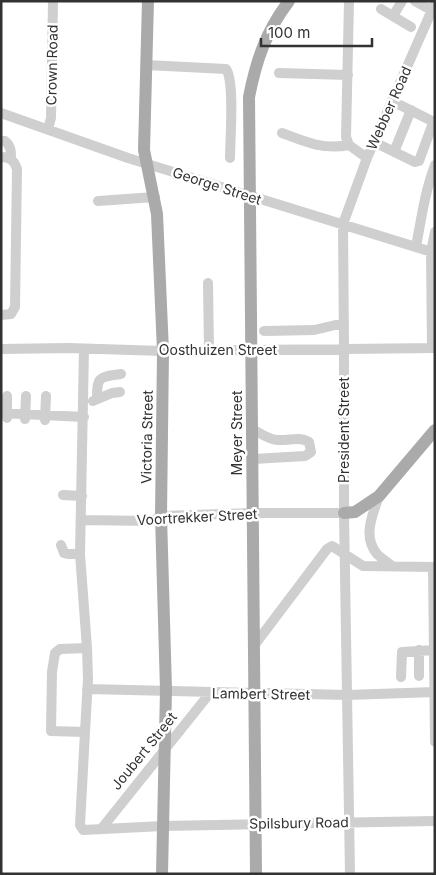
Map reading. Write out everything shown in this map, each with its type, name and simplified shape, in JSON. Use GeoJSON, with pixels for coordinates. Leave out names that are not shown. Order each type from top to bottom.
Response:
{"type":"FeatureCollection","features":[{"type":"Feature","properties":{"kind":"main road","name":"Victoria Street"},"geometry":{"type":"LineString","coordinates":[[148,1],[144,150],[157,214],[163,351],[161,516],[166,690],[162,874]]}},
{"type":"Feature","properties":{"kind":"main road","name":"Meyer Street"},"geometry":{"type":"LineString","coordinates":[[256,874],[249,97],[256,62],[277,17],[289,1]]}},
{"type":"Feature","properties":{"kind":"main road"},"geometry":{"type":"LineString","coordinates":[[344,513],[355,512],[380,496],[435,430]]}},
{"type":"Feature","properties":{"kind":"street","name":"Crown Road"},"geometry":{"type":"LineString","coordinates":[[48,129],[51,118],[53,1]]}},
{"type":"Feature","properties":{"kind":"street"},"geometry":{"type":"LineString","coordinates":[[349,1],[346,137],[349,145],[367,158]]}},
{"type":"Feature","properties":{"kind":"street"},"geometry":{"type":"LineString","coordinates":[[393,16],[402,1]]}},
{"type":"Feature","properties":{"kind":"street"},"geometry":{"type":"LineString","coordinates":[[415,1],[434,9]]}},
{"type":"Feature","properties":{"kind":"street"},"geometry":{"type":"LineString","coordinates":[[381,8],[411,27]]}},
{"type":"Feature","properties":{"kind":"street","name":"Webber Road"},"geometry":{"type":"LineString","coordinates":[[367,158],[434,9]]}},
{"type":"Feature","properties":{"kind":"street"},"geometry":{"type":"LineString","coordinates":[[146,65],[226,69],[230,74],[231,87],[230,158]]}},
{"type":"Feature","properties":{"kind":"street"},"geometry":{"type":"LineString","coordinates":[[280,73],[348,75]]}},
{"type":"Feature","properties":{"kind":"street"},"geometry":{"type":"LineString","coordinates":[[374,142],[415,162],[419,161],[433,123],[432,120],[392,101]]}},
{"type":"Feature","properties":{"kind":"street"},"geometry":{"type":"LineString","coordinates":[[394,152],[411,110]]}},
{"type":"Feature","properties":{"kind":"street","name":"George Street"},"geometry":{"type":"LineString","coordinates":[[1,113],[147,164],[433,253]]}},
{"type":"Feature","properties":{"kind":"street"},"geometry":{"type":"LineString","coordinates":[[282,133],[314,145],[337,148],[349,145]]}},
{"type":"Feature","properties":{"kind":"street"},"geometry":{"type":"LineString","coordinates":[[1,141],[9,144],[11,149],[6,158],[15,162],[17,169],[15,307],[11,314],[1,315]]}},
{"type":"Feature","properties":{"kind":"street","name":"President Street"},"geometry":{"type":"LineString","coordinates":[[350,874],[344,554],[343,224],[367,158]]}},
{"type":"Feature","properties":{"kind":"street"},"geometry":{"type":"LineString","coordinates":[[416,247],[430,176],[435,165]]}},
{"type":"Feature","properties":{"kind":"street"},"geometry":{"type":"LineString","coordinates":[[98,201],[155,197]]}},
{"type":"Feature","properties":{"kind":"street"},"geometry":{"type":"LineString","coordinates":[[433,348],[433,253],[435,232]]}},
{"type":"Feature","properties":{"kind":"street"},"geometry":{"type":"LineString","coordinates":[[208,283],[209,351]]}},
{"type":"Feature","properties":{"kind":"street"},"geometry":{"type":"LineString","coordinates":[[264,330],[314,330],[344,323]]}},
{"type":"Feature","properties":{"kind":"street"},"geometry":{"type":"LineString","coordinates":[[313,349],[314,330]]}},
{"type":"Feature","properties":{"kind":"street","name":"Oosthuizen Street"},"geometry":{"type":"LineString","coordinates":[[1,349],[68,348],[252,351],[433,348]]}},
{"type":"Feature","properties":{"kind":"street"},"geometry":{"type":"LineString","coordinates":[[84,349],[80,554],[87,648],[85,732],[51,732],[52,672],[55,653],[60,649],[87,648]]}},
{"type":"Feature","properties":{"kind":"street"},"geometry":{"type":"LineString","coordinates":[[97,399],[99,379],[104,376],[121,374]]}},
{"type":"Feature","properties":{"kind":"street"},"geometry":{"type":"LineString","coordinates":[[8,396],[5,415],[45,418],[84,412],[97,399],[120,392]]}},
{"type":"Feature","properties":{"kind":"street"},"geometry":{"type":"LineString","coordinates":[[26,396],[26,417]]}},
{"type":"Feature","properties":{"kind":"street"},"geometry":{"type":"LineString","coordinates":[[45,418],[46,396]]}},
{"type":"Feature","properties":{"kind":"street"},"geometry":{"type":"LineString","coordinates":[[252,429],[271,439],[301,438],[309,442],[311,446],[311,452],[305,456],[253,459]]}},
{"type":"Feature","properties":{"kind":"street"},"geometry":{"type":"LineString","coordinates":[[63,495],[82,496]]}},
{"type":"Feature","properties":{"kind":"street"},"geometry":{"type":"LineString","coordinates":[[380,496],[370,522],[371,545],[377,554],[392,566]]}},
{"type":"Feature","properties":{"kind":"street","name":"Voortrekker Street"},"geometry":{"type":"LineString","coordinates":[[81,520],[152,521],[161,516],[344,513]]}},
{"type":"Feature","properties":{"kind":"street"},"geometry":{"type":"LineString","coordinates":[[61,545],[64,552],[68,554],[80,554]]}},
{"type":"Feature","properties":{"kind":"street"},"geometry":{"type":"LineString","coordinates":[[253,647],[327,549],[332,546],[363,566],[434,567],[435,742]]}},
{"type":"Feature","properties":{"kind":"street"},"geometry":{"type":"LineString","coordinates":[[419,650],[419,676]]}},
{"type":"Feature","properties":{"kind":"street"},"geometry":{"type":"LineString","coordinates":[[401,677],[402,652],[434,650]]}},
{"type":"Feature","properties":{"kind":"street","name":"Lambert Street"},"geometry":{"type":"LineString","coordinates":[[87,689],[347,695],[435,692]]}},
{"type":"Feature","properties":{"kind":"street","name":"Joubert Street"},"geometry":{"type":"LineString","coordinates":[[102,828],[210,693]]}},
{"type":"Feature","properties":{"kind":"street","name":"Spilsbury Road"},"geometry":{"type":"LineString","coordinates":[[85,732],[81,828],[83,830],[163,826],[435,821]]}}]}
